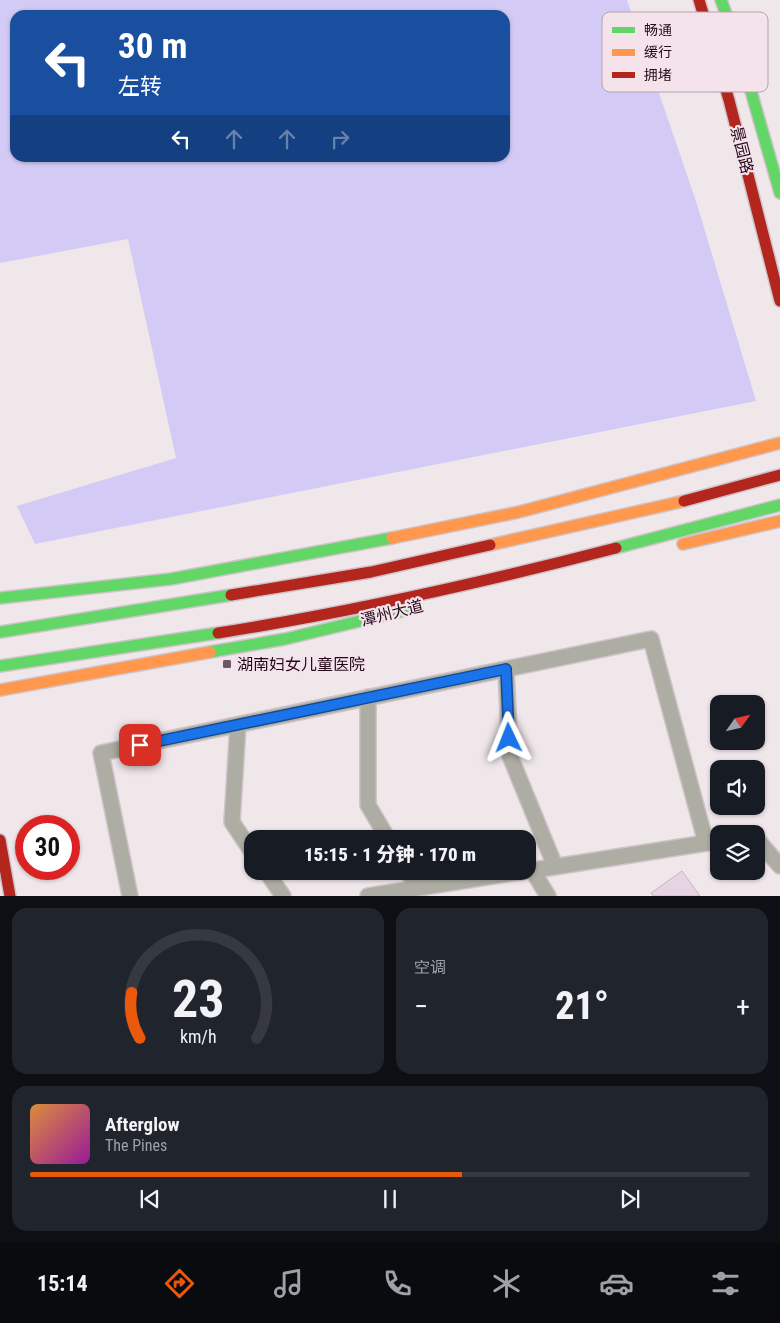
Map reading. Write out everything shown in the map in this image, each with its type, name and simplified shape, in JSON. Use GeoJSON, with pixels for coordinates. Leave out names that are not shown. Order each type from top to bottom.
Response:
{"type":"FeatureCollection","features":[{"type":"Feature","properties":{"kind":"main road","name":"景园路"},"geometry":{"type":"LineString","coordinates":[[699,0],[703,12]]}},
{"type":"Feature","properties":{"kind":"main road","name":"景园路"},"geometry":{"type":"LineString","coordinates":[[721,0],[725,12]]}},
{"type":"Feature","properties":{"kind":"main road","name":"景园路"},"geometry":{"type":"LineString","coordinates":[[727,92],[780,302]]}},
{"type":"Feature","properties":{"kind":"main road","name":"景园路"},"geometry":{"type":"LineString","coordinates":[[751,92],[780,193]]}},
{"type":"Feature","properties":{"kind":"main road"},"geometry":{"type":"LineString","coordinates":[[0,598],[171,579],[281,560],[519,512],[780,443]]}},
{"type":"Feature","properties":{"kind":"main road"},"geometry":{"type":"LineString","coordinates":[[0,632],[371,572],[690,500],[780,475]]}},
{"type":"Feature","properties":{"kind":"main road","name":"潭州大道"},"geometry":{"type":"LineString","coordinates":[[0,666],[293,621],[551,565],[780,505]]}},
{"type":"Feature","properties":{"kind":"main road"},"geometry":{"type":"LineString","coordinates":[[676,546],[780,521]]}},
{"type":"Feature","properties":{"kind":"main road","name":"潭州大道"},"geometry":{"type":"LineString","coordinates":[[0,690],[285,639],[647,552]]}},
{"type":"Feature","properties":{"kind":"main road"},"geometry":{"type":"LineString","coordinates":[[0,840],[10,896]]}},
{"type":"Feature","properties":{"kind":"street"},"geometry":{"type":"LineString","coordinates":[[130,896],[102,753],[651,639],[710,835]]}},
{"type":"Feature","properties":{"kind":"street"},"geometry":{"type":"LineString","coordinates":[[506,669],[510,756],[555,866]]}},
{"type":"Feature","properties":{"kind":"street"},"geometry":{"type":"LineString","coordinates":[[368,697],[368,805],[383,830]]}},
{"type":"Feature","properties":{"kind":"street"},"geometry":{"type":"LineString","coordinates":[[238,725],[232,822],[244,840]]}},
{"type":"Feature","properties":{"kind":"street"},"geometry":{"type":"LineString","coordinates":[[536,870],[710,842]]}},
{"type":"Feature","properties":{"kind":"street"},"geometry":{"type":"LineString","coordinates":[[765,848],[780,866]]}},
{"type":"Feature","properties":{"kind":"street"},"geometry":{"type":"LineString","coordinates":[[272,880],[283,896]]}},
{"type":"Feature","properties":{"kind":"street"},"geometry":{"type":"LineString","coordinates":[[412,880],[417,888]]}},
{"type":"Feature","properties":{"kind":"street"},"geometry":{"type":"LineString","coordinates":[[373,895],[469,880]]}},
{"type":"Feature","properties":{"kind":"street"},"geometry":{"type":"LineString","coordinates":[[535,880],[548,896]]}},
{"type":"Feature","properties":{"kind":"shaded area"},"geometry":{"type":"Polygon","coordinates":[[[0,0],[627,0],[631,12],[602,12],[602,92],[659,92],[696,201],[756,401],[35,544],[17,506],[176,458],[128,239],[0,263],[0,0]]]}},
{"type":"Feature","properties":{"kind":"building"},"geometry":{"type":"Polygon","coordinates":[[[682,871],[700,896],[653,896],[651,893],[682,871]]]}},
{"type":"Feature","properties":{"kind":"traffic: fast"},"geometry":{"type":"LineString","coordinates":[[721,0],[725,12]]}},
{"type":"Feature","properties":{"kind":"traffic: fast"},"geometry":{"type":"LineString","coordinates":[[751,92],[780,193]]}},
{"type":"Feature","properties":{"kind":"traffic: fast"},"geometry":{"type":"LineString","coordinates":[[616,548],[780,505]]}},
{"type":"Feature","properties":{"kind":"traffic: fast"},"geometry":{"type":"LineString","coordinates":[[0,598],[171,579],[392,538]]}},
{"type":"Feature","properties":{"kind":"traffic: fast"},"geometry":{"type":"LineString","coordinates":[[0,632],[231,595]]}},
{"type":"Feature","properties":{"kind":"traffic: fast"},"geometry":{"type":"LineString","coordinates":[[210,652],[285,639],[410,609]]}},
{"type":"Feature","properties":{"kind":"traffic: fast"},"geometry":{"type":"LineString","coordinates":[[0,666],[218,633]]}},
{"type":"Feature","properties":{"kind":"traffic: slow"},"geometry":{"type":"LineString","coordinates":[[392,538],[519,512],[780,443]]}},
{"type":"Feature","properties":{"kind":"traffic: slow"},"geometry":{"type":"LineString","coordinates":[[490,545],[684,501]]}},
{"type":"Feature","properties":{"kind":"traffic: slow"},"geometry":{"type":"LineString","coordinates":[[683,544],[780,521]]}},
{"type":"Feature","properties":{"kind":"traffic: slow"},"geometry":{"type":"LineString","coordinates":[[0,690],[210,652]]}},
{"type":"Feature","properties":{"kind":"traffic: jam"},"geometry":{"type":"LineString","coordinates":[[699,0],[703,12]]}},
{"type":"Feature","properties":{"kind":"traffic: jam"},"geometry":{"type":"LineString","coordinates":[[727,92],[780,301]]}},
{"type":"Feature","properties":{"kind":"traffic: jam"},"geometry":{"type":"LineString","coordinates":[[684,501],[780,475]]}},
{"type":"Feature","properties":{"kind":"traffic: jam"},"geometry":{"type":"LineString","coordinates":[[231,595],[371,572],[490,545]]}},
{"type":"Feature","properties":{"kind":"traffic: jam"},"geometry":{"type":"LineString","coordinates":[[218,633],[318,616],[418,595],[616,548]]}},
{"type":"Feature","properties":{"kind":"traffic: jam"},"geometry":{"type":"LineString","coordinates":[[0,840],[10,896]]}},
{"type":"Feature","properties":{"kind":"place","name":"湖南妇女儿童医院"},"geometry":{"type":"Point","coordinates":[227,664]}},
{"type":"Feature","properties":{"kind":"route"},"geometry":{"type":"LineString","coordinates":[[140,745],[506,669],[509,738]]}}]}
